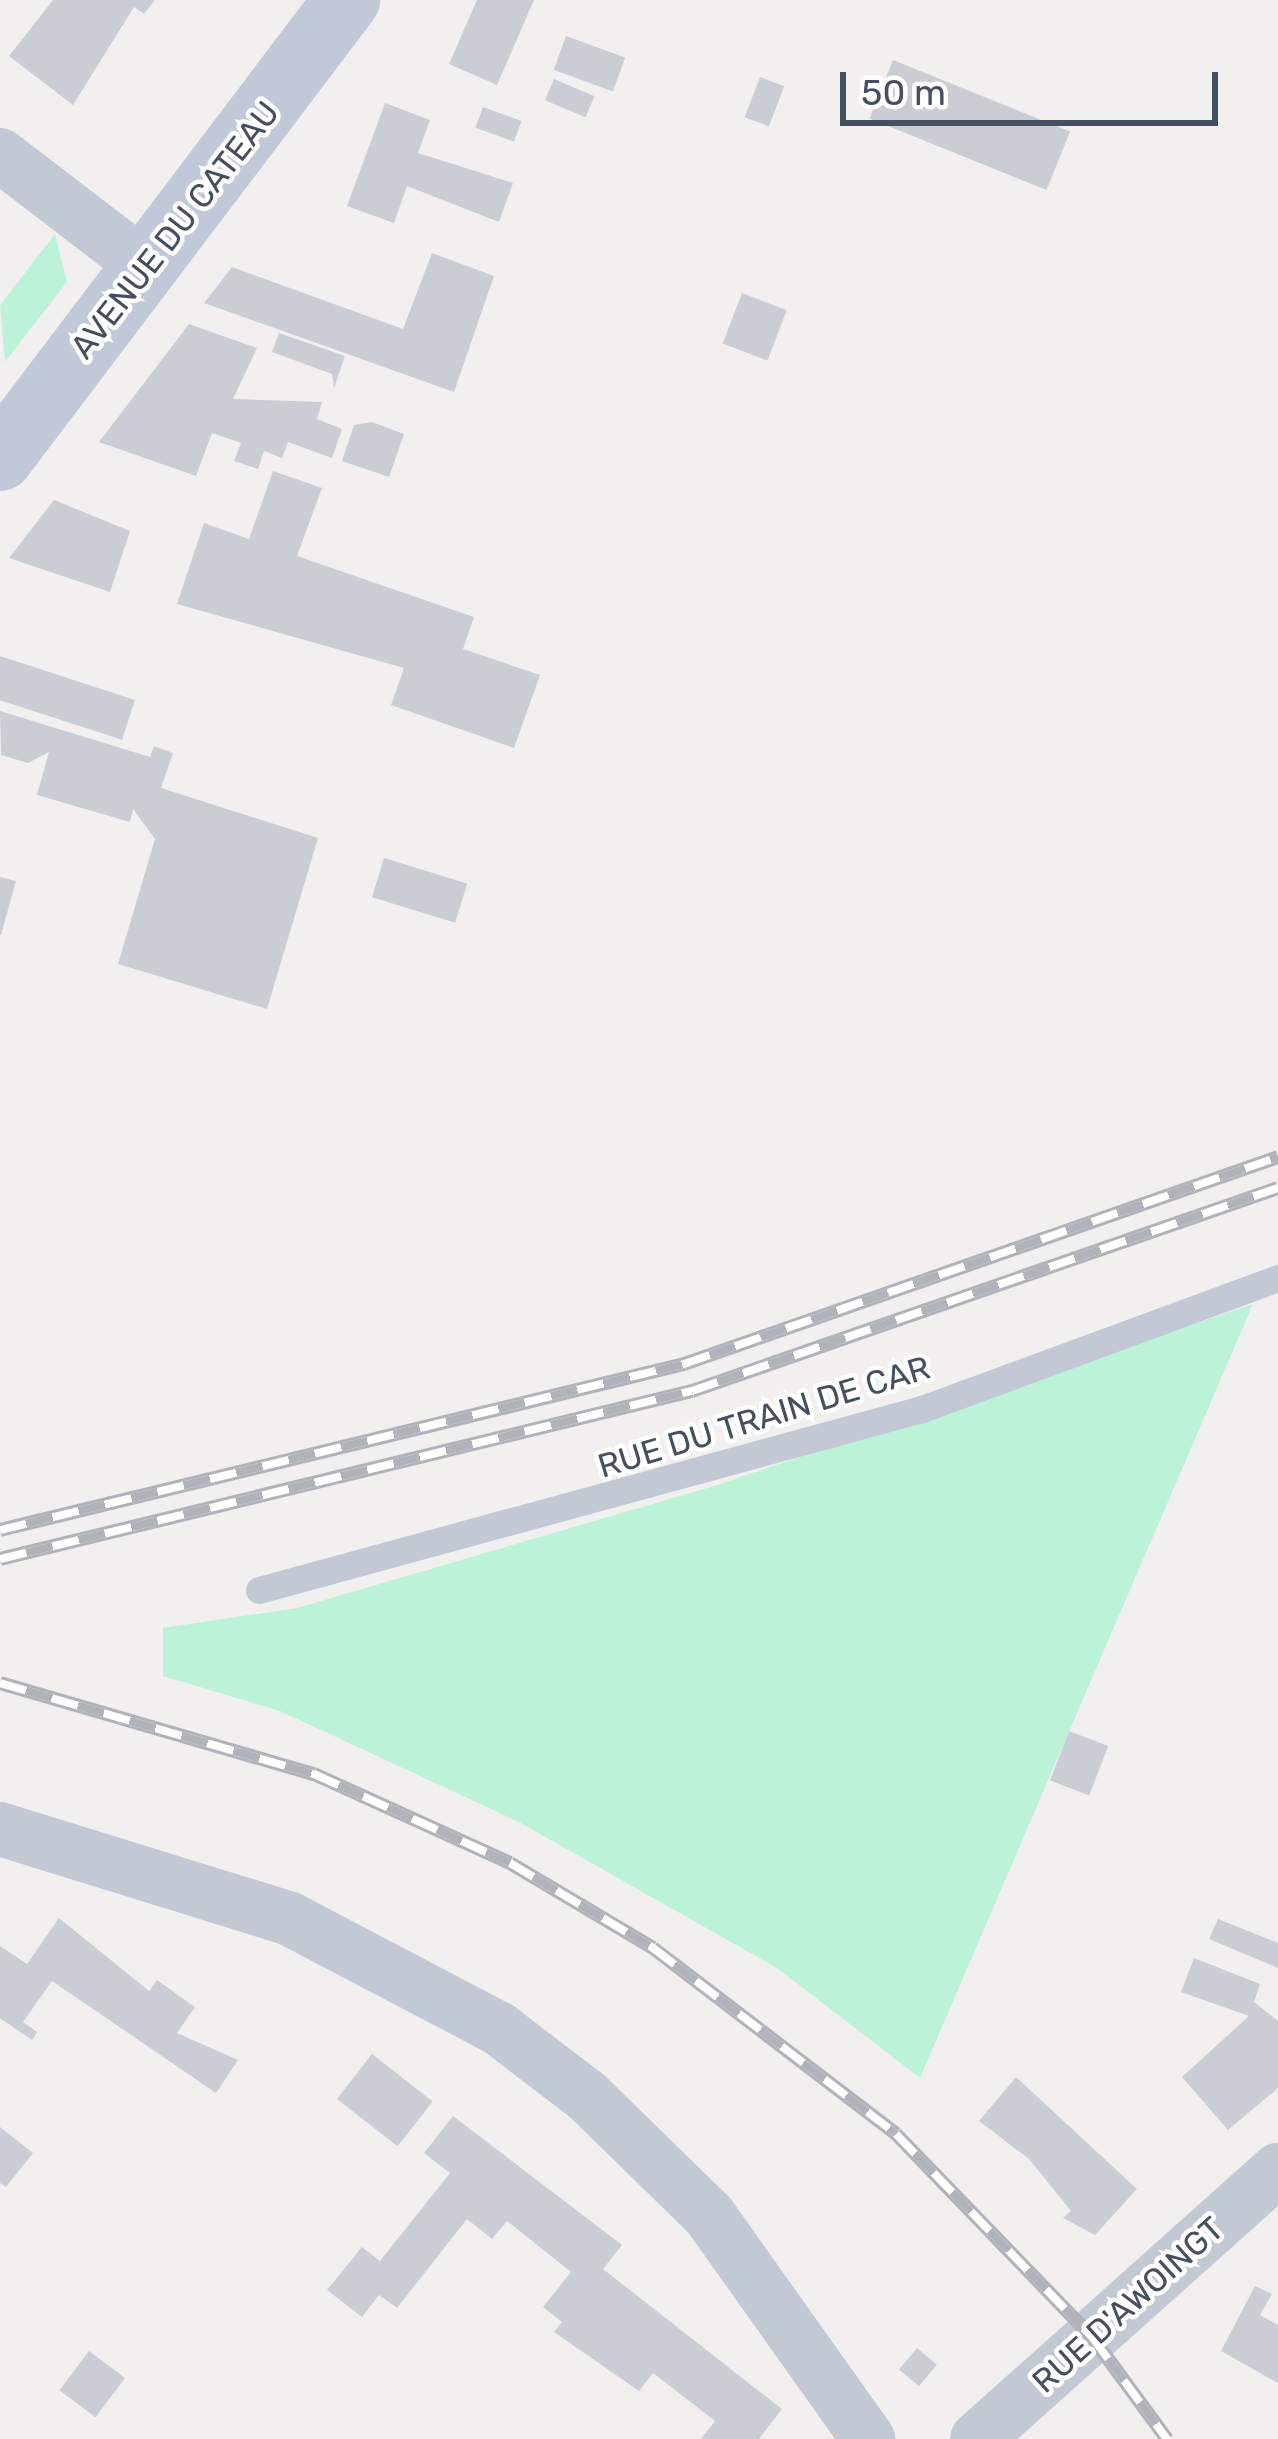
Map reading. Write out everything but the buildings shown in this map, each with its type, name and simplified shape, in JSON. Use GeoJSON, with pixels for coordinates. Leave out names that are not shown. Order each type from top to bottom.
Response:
{"type":"FeatureCollection","features":[{"type":"Feature","properties":{"kind":"main road","name":"AVENUE DU CATEAU"},"geometry":{"type":"LineString","coordinates":[[0,458],[303,0]]}},
{"type":"Feature","properties":{"kind":"main road","name":"AVENUE DU CATEAU"},"geometry":{"type":"LineString","coordinates":[[0,394],[131,255],[346,0]]}},
{"type":"Feature","properties":{"kind":"street"},"geometry":{"type":"LineString","coordinates":[[0,155],[131,255]]}},
{"type":"Feature","properties":{"kind":"street"},"geometry":{"type":"LineString","coordinates":[[0,1828],[290,1919],[497,2028],[587,2096],[709,2215],[868,2439]]}},
{"type":"Feature","properties":{"kind":"street","name":"RUE D'AWOINGT"},"geometry":{"type":"LineString","coordinates":[[977,2439],[1278,2170]]}},
{"type":"Feature","properties":{"kind":"lane","name":"RUE DU TRAIN DE CAR"},"geometry":{"type":"LineString","coordinates":[[259,1589],[757,1460],[1278,1277]]}},
{"type":"Feature","properties":{"kind":"green space"},"geometry":{"type":"Polygon","coordinates":[[[55,234],[67,282],[5,362],[0,305],[55,234]]]}},
{"type":"Feature","properties":{"kind":"green space"},"geometry":{"type":"Polygon","coordinates":[[[1253,1304],[920,2078],[777,1968],[519,1822],[280,1711],[163,1676],[163,1628],[297,1608],[714,1486],[1253,1304]]]}},
{"type":"Feature","properties":{"kind":"railway"},"geometry":{"type":"LineString","coordinates":[[0,1530],[684,1364],[1278,1157]]}},
{"type":"Feature","properties":{"kind":"railway"},"geometry":{"type":"LineString","coordinates":[[0,1559],[692,1391],[1278,1188]]}},
{"type":"Feature","properties":{"kind":"railway"},"geometry":{"type":"LineString","coordinates":[[0,1683],[314,1774],[510,1863],[653,1948],[896,2134],[1092,2337],[1167,2439]]}}]}
